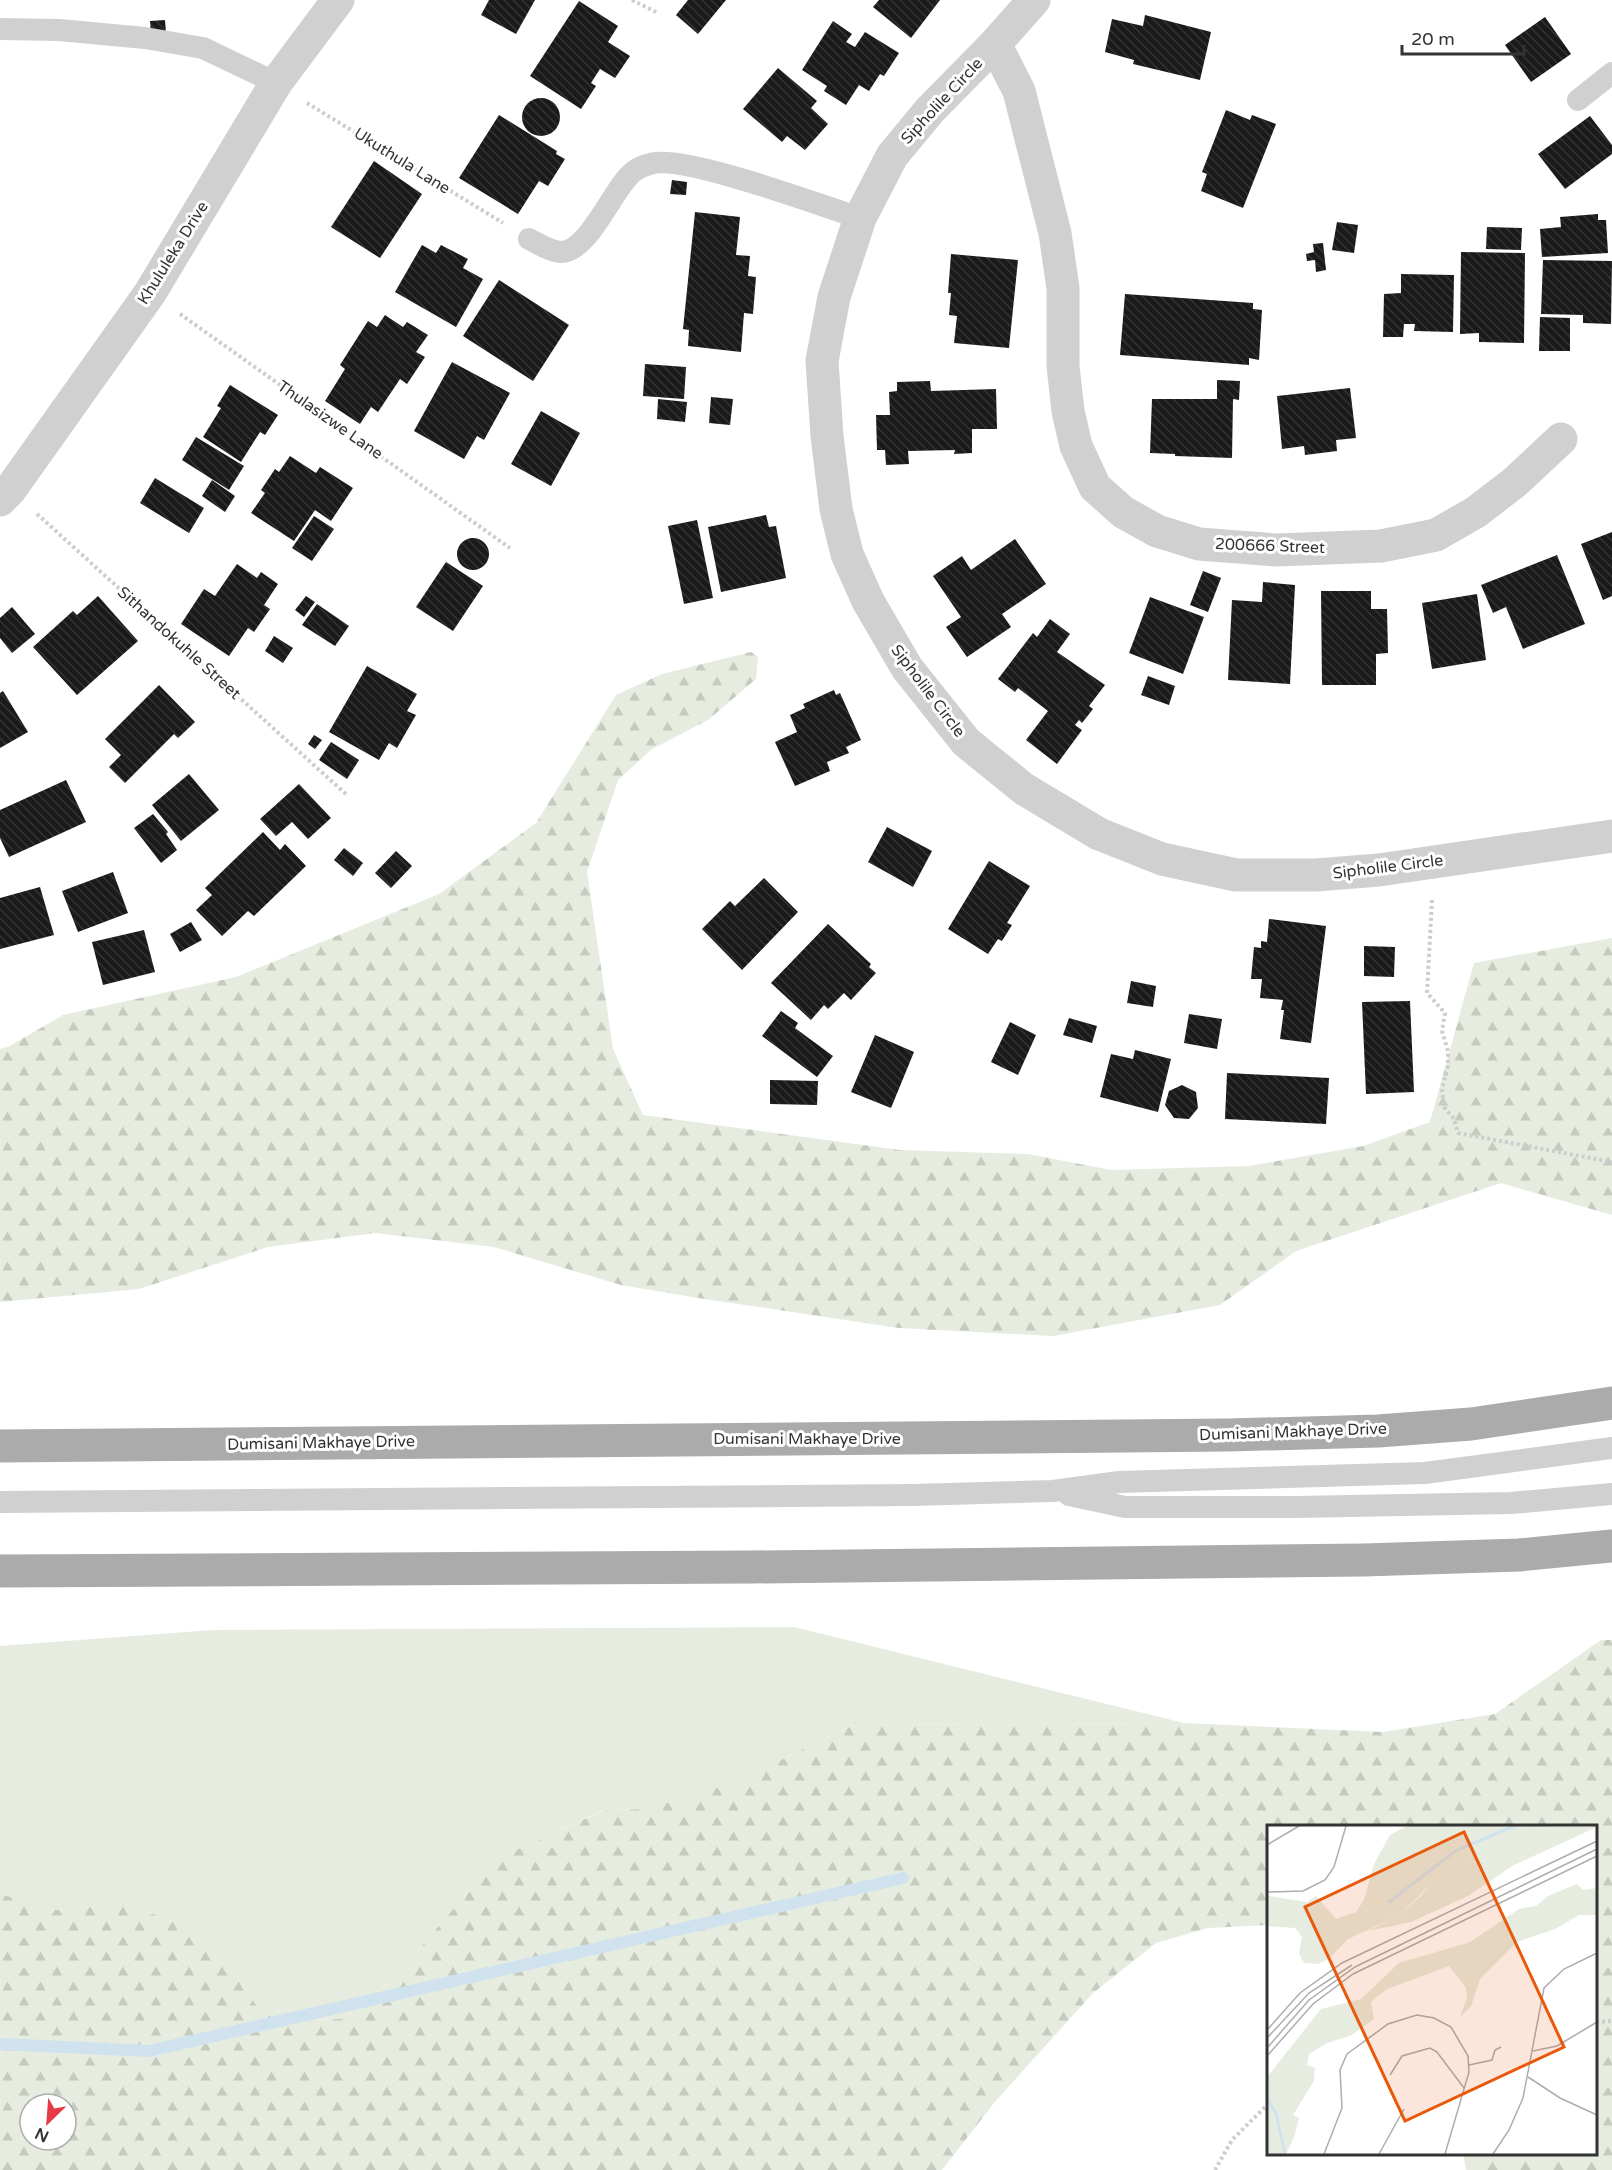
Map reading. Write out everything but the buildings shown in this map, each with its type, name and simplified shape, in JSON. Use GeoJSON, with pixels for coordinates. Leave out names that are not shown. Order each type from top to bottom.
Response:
{"type":"FeatureCollection","features":[{"type":"Feature","properties":{"kind":"main road","name":"Dumisani Makhaye Drive"},"geometry":{"type":"LineString","coordinates":[[0,1446],[1378,1431],[1471,1424],[1612,1403]]}},
{"type":"Feature","properties":{"kind":"main road"},"geometry":{"type":"LineString","coordinates":[[0,1571],[765,1567],[1364,1560],[1520,1555],[1612,1546]]}},
{"type":"Feature","properties":{"kind":"street","name":"Khululeka Drive"},"geometry":{"type":"LineString","coordinates":[[5,495],[150,293],[276,83],[338,0]]}},
{"type":"Feature","properties":{"kind":"street","name":"Sipholile Circle"},"geometry":{"type":"LineString","coordinates":[[1034,0],[995,44],[930,110],[892,156],[860,218],[834,297],[822,361],[827,436],[836,509],[847,554],[868,601],[907,668],[966,742],[1024,789],[1099,834],[1162,859],[1236,875],[1316,875],[1379,870],[1612,836]]}},
{"type":"Feature","properties":{"kind":"street","name":"200666 Street"},"geometry":{"type":"LineString","coordinates":[[995,44],[1019,91],[1055,233],[1063,288],[1063,366],[1068,411],[1076,446],[1095,487],[1123,512],[1157,531],[1199,544],[1277,550],[1381,546],[1436,535],[1476,512],[1515,482],[1561,439]]}},
{"type":"Feature","properties":{"kind":"lane"},"geometry":{"type":"LineString","coordinates":[[0,29],[59,30],[145,38],[203,48],[276,83]]}},
{"type":"Feature","properties":{"kind":"lane"},"geometry":{"type":"LineString","coordinates":[[1578,100],[1612,73]]}},
{"type":"Feature","properties":{"kind":"lane"},"geometry":{"type":"LineString","coordinates":[[529,239],[552,251],[565,252],[584,241],[633,172],[652,163],[680,163],[759,185],[860,218]]}},
{"type":"Feature","properties":{"kind":"lane"},"geometry":{"type":"LineString","coordinates":[[0,1502],[901,1495],[1053,1491],[1119,1482],[1425,1473],[1612,1448]]}},
{"type":"Feature","properties":{"kind":"lane"},"geometry":{"type":"LineString","coordinates":[[1053,1491],[1125,1507],[1510,1503],[1612,1494]]}},
{"type":"Feature","properties":{"kind":"path"},"geometry":{"type":"LineString","coordinates":[[633,0],[657,13]]}},
{"type":"Feature","properties":{"kind":"path","name":"Ukuthula Lane"},"geometry":{"type":"LineString","coordinates":[[276,83],[529,239]]}},
{"type":"Feature","properties":{"kind":"path","name":"Thulasizwe Lane"},"geometry":{"type":"LineString","coordinates":[[150,293],[510,548]]}},
{"type":"Feature","properties":{"kind":"path","name":"Sithandokuhle Street"},"geometry":{"type":"LineString","coordinates":[[5,495],[348,796]]}},
{"type":"Feature","properties":{"kind":"path"},"geometry":{"type":"LineString","coordinates":[[1434,861],[1427,993],[1445,1013],[1442,1031],[1448,1051],[1448,1066],[1442,1089],[1444,1107],[1454,1119],[1458,1133],[1612,1162]]}},
{"type":"Feature","properties":{"kind":"path"},"geometry":{"type":"LineString","coordinates":[[1597,2022],[1612,2021]]}},
{"type":"Feature","properties":{"kind":"path"},"geometry":{"type":"LineString","coordinates":[[1215,2170],[1232,2140],[1267,2106]]}},
{"type":"Feature","properties":{"kind":"green space"},"geometry":{"type":"Polygon","coordinates":[[[751,652],[758,657],[756,679],[708,720],[652,749],[618,780],[587,872],[613,1049],[643,1115],[900,1150],[1028,1154],[1111,1170],[1249,1166],[1363,1146],[1430,1122],[1474,963],[1612,938],[1612,1215],[1501,1183],[1296,1251],[1220,1305],[1053,1336],[899,1328],[698,1298],[621,1285],[494,1247],[375,1233],[268,1247],[139,1289],[0,1302],[0,1049],[8,1047],[63,1015],[236,977],[439,894],[536,823],[616,695],[662,674],[751,652]]]}},
{"type":"Feature","properties":{"kind":"green space"},"geometry":{"type":"Polygon","coordinates":[[[794,1627],[1184,1723],[853,1725],[733,1783],[647,1809],[604,1810],[496,1859],[392,1981],[341,2019],[278,2021],[258,2008],[217,1946],[172,1921],[123,1903],[56,1910],[0,1894],[0,1646],[213,1630],[794,1627]]]}},
{"type":"Feature","properties":{"kind":"green space"},"geometry":{"type":"Polygon","coordinates":[[[1601,1640],[1612,1640],[1612,2170],[1466,2170],[1463,2155],[1597,2155],[1597,1825],[1267,1825],[1267,1925],[1208,1928],[1156,1943],[1093,1993],[994,2103],[942,2170],[0,2170],[0,1894],[56,1910],[123,1903],[172,1921],[217,1946],[258,2008],[278,2021],[341,2019],[392,1981],[496,1859],[605,1810],[647,1809],[733,1783],[853,1725],[1184,1723],[1383,1732],[1495,1714],[1601,1640]]]}},
{"type":"Feature","properties":{"kind":"waterway"},"geometry":{"type":"LineString","coordinates":[[0,2044],[149,2051],[903,1878]]}}]}
